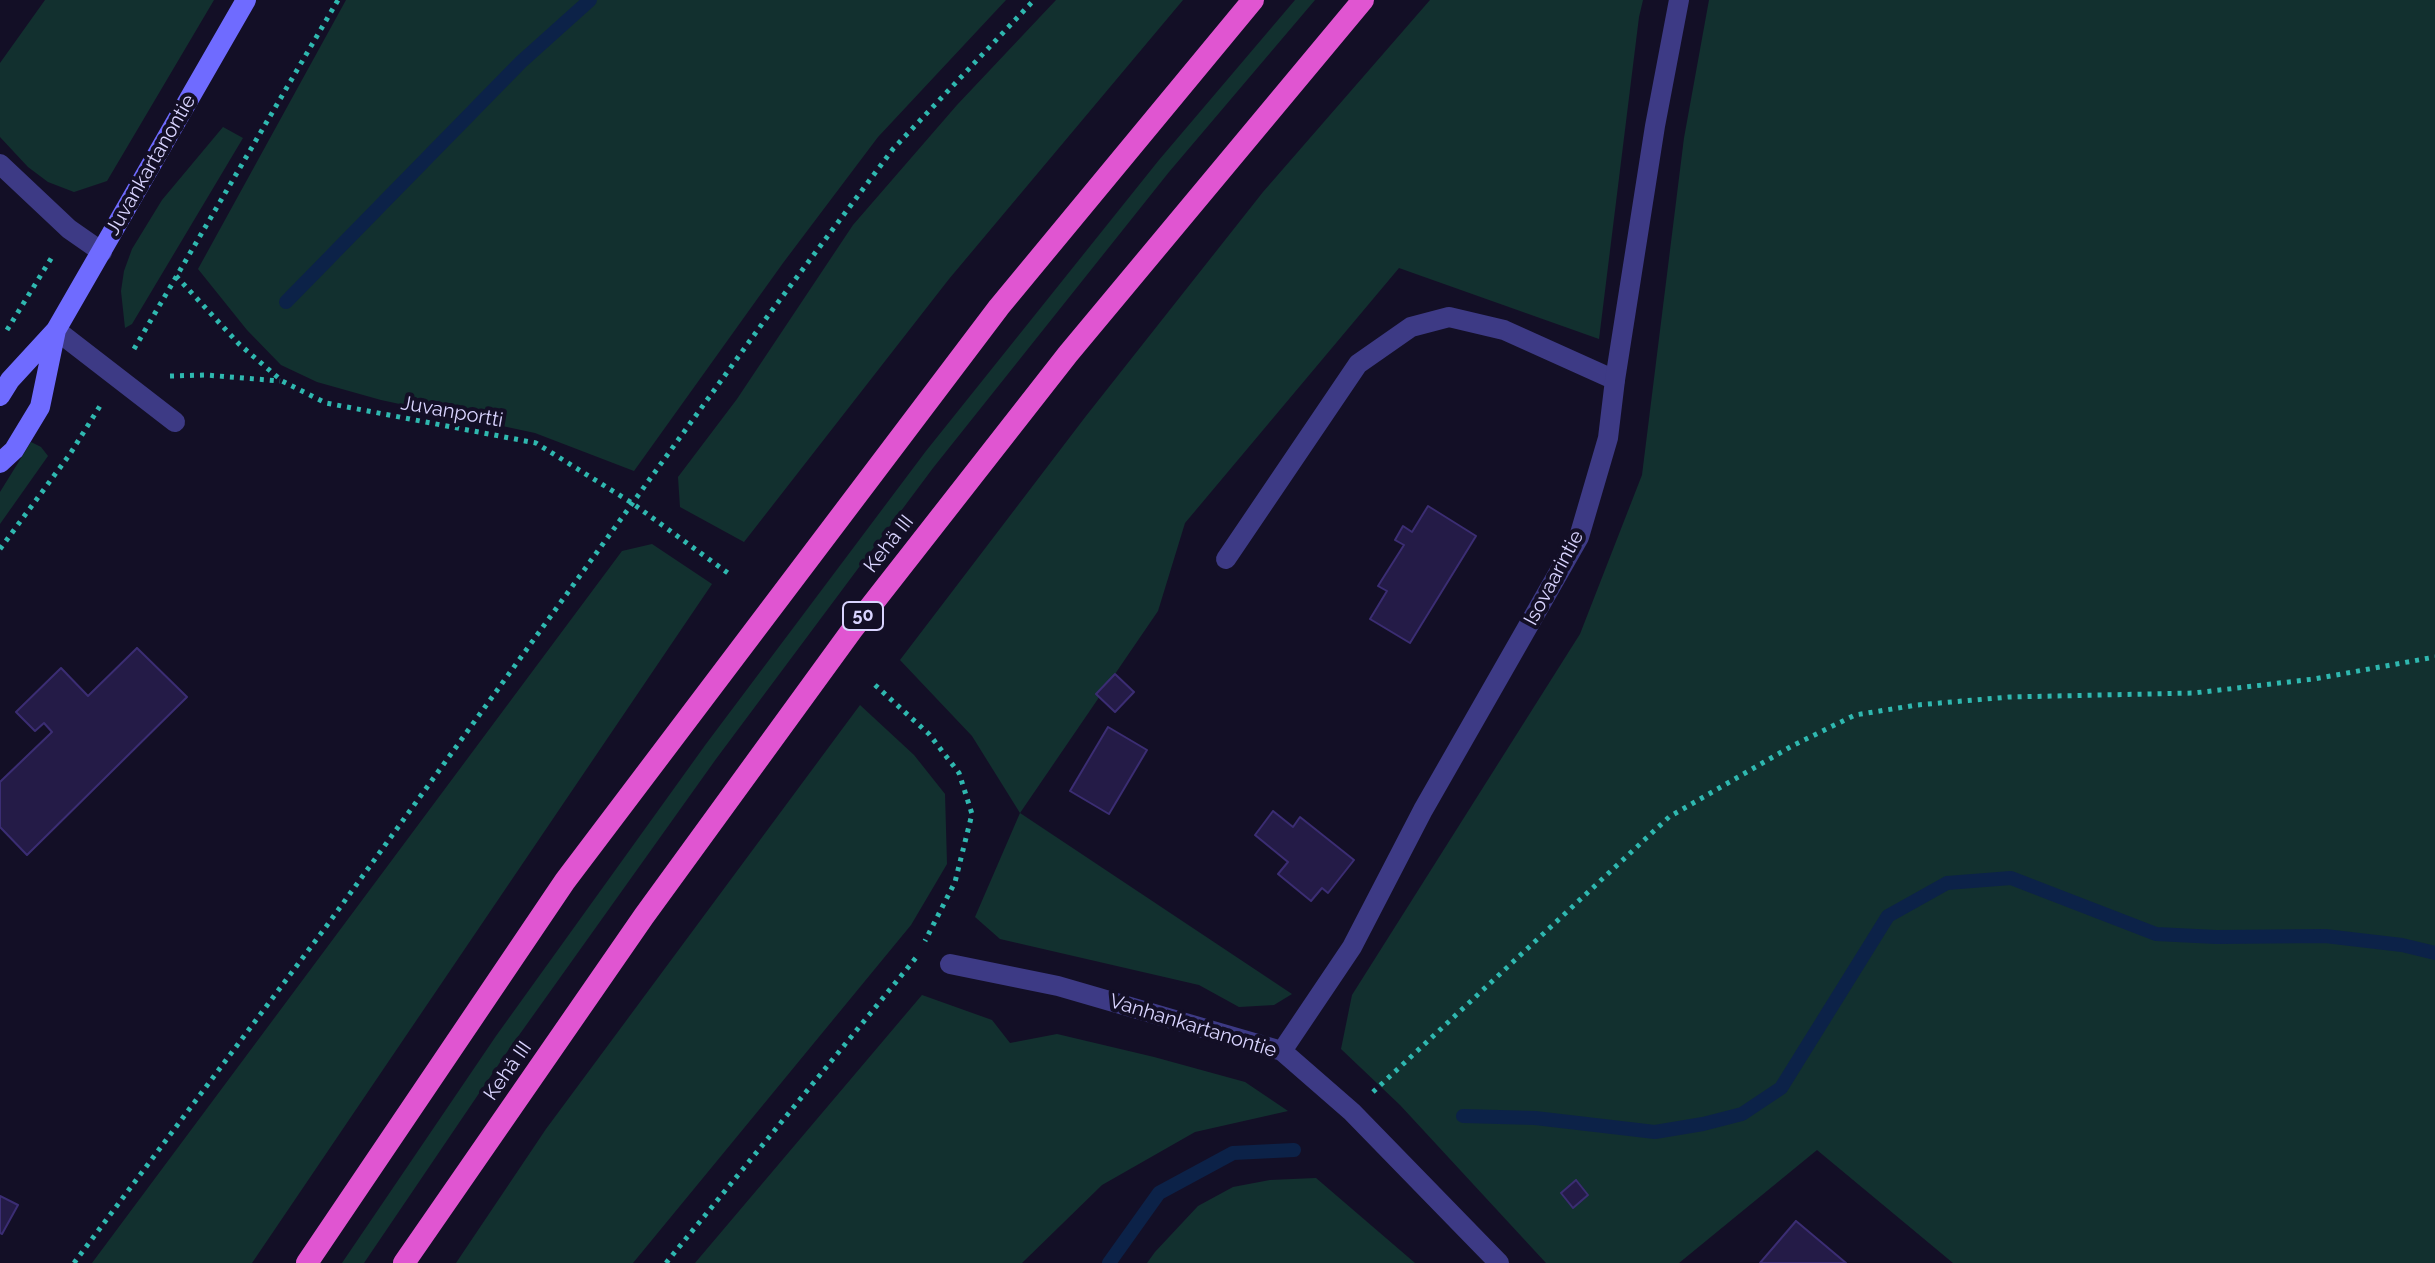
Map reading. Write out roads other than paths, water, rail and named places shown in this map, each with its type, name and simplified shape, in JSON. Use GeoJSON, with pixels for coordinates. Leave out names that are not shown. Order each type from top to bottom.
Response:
{"type":"FeatureCollection","features":[{"type":"Feature","properties":{"kind":"highway"},"geometry":{"type":"LineString","coordinates":[[307,1263],[565,881],[999,307],[1253,0]]}},
{"type":"Feature","properties":{"kind":"highway","name":"Kehä III"},"geometry":{"type":"LineString","coordinates":[[404,1263],[644,916],[852,630],[1068,354],[1363,0]]}},
{"type":"Feature","properties":{"kind":"main road","name":"Juvankartanontie"},"geometry":{"type":"LineString","coordinates":[[0,396],[10,380],[56,330],[246,0]]}},
{"type":"Feature","properties":{"kind":"main road","name":"Juvankartanontie"},"geometry":{"type":"LineString","coordinates":[[0,463],[14,450],[40,407],[56,330]]}},
{"type":"Feature","properties":{"kind":"street","name":"Isovaarintie"},"geometry":{"type":"LineString","coordinates":[[1282,1051],[1352,947],[1423,810],[1579,537],[1608,438],[1655,126],[1679,0]]}},
{"type":"Feature","properties":{"kind":"street"},"geometry":{"type":"LineString","coordinates":[[0,164],[69,229],[102,252]]}},
{"type":"Feature","properties":{"kind":"street"},"geometry":{"type":"LineString","coordinates":[[1226,559],[1358,364],[1411,327],[1449,317],[1504,330],[1615,380]]}},
{"type":"Feature","properties":{"kind":"street"},"geometry":{"type":"LineString","coordinates":[[56,330],[175,422]]}},
{"type":"Feature","properties":{"kind":"street","name":"Vanhankartanontie"},"geometry":{"type":"LineString","coordinates":[[950,964],[1058,986],[1282,1051],[1352,1112],[1499,1263]]}},
{"type":"Feature","properties":{"kind":"waterway"},"geometry":{"type":"LineString","coordinates":[[286,302],[521,62],[590,0]]}},
{"type":"Feature","properties":{"kind":"waterway"},"geometry":{"type":"LineString","coordinates":[[1463,1116],[1535,1118],[1655,1132],[1742,1114],[1781,1088],[1888,916],[1947,883],[2011,878],[2156,934],[2325,936],[2402,945],[2435,953]]}},
{"type":"Feature","properties":{"kind":"waterway"},"geometry":{"type":"LineString","coordinates":[[1109,1263],[1159,1193],[1233,1153],[1294,1150]]}}]}
